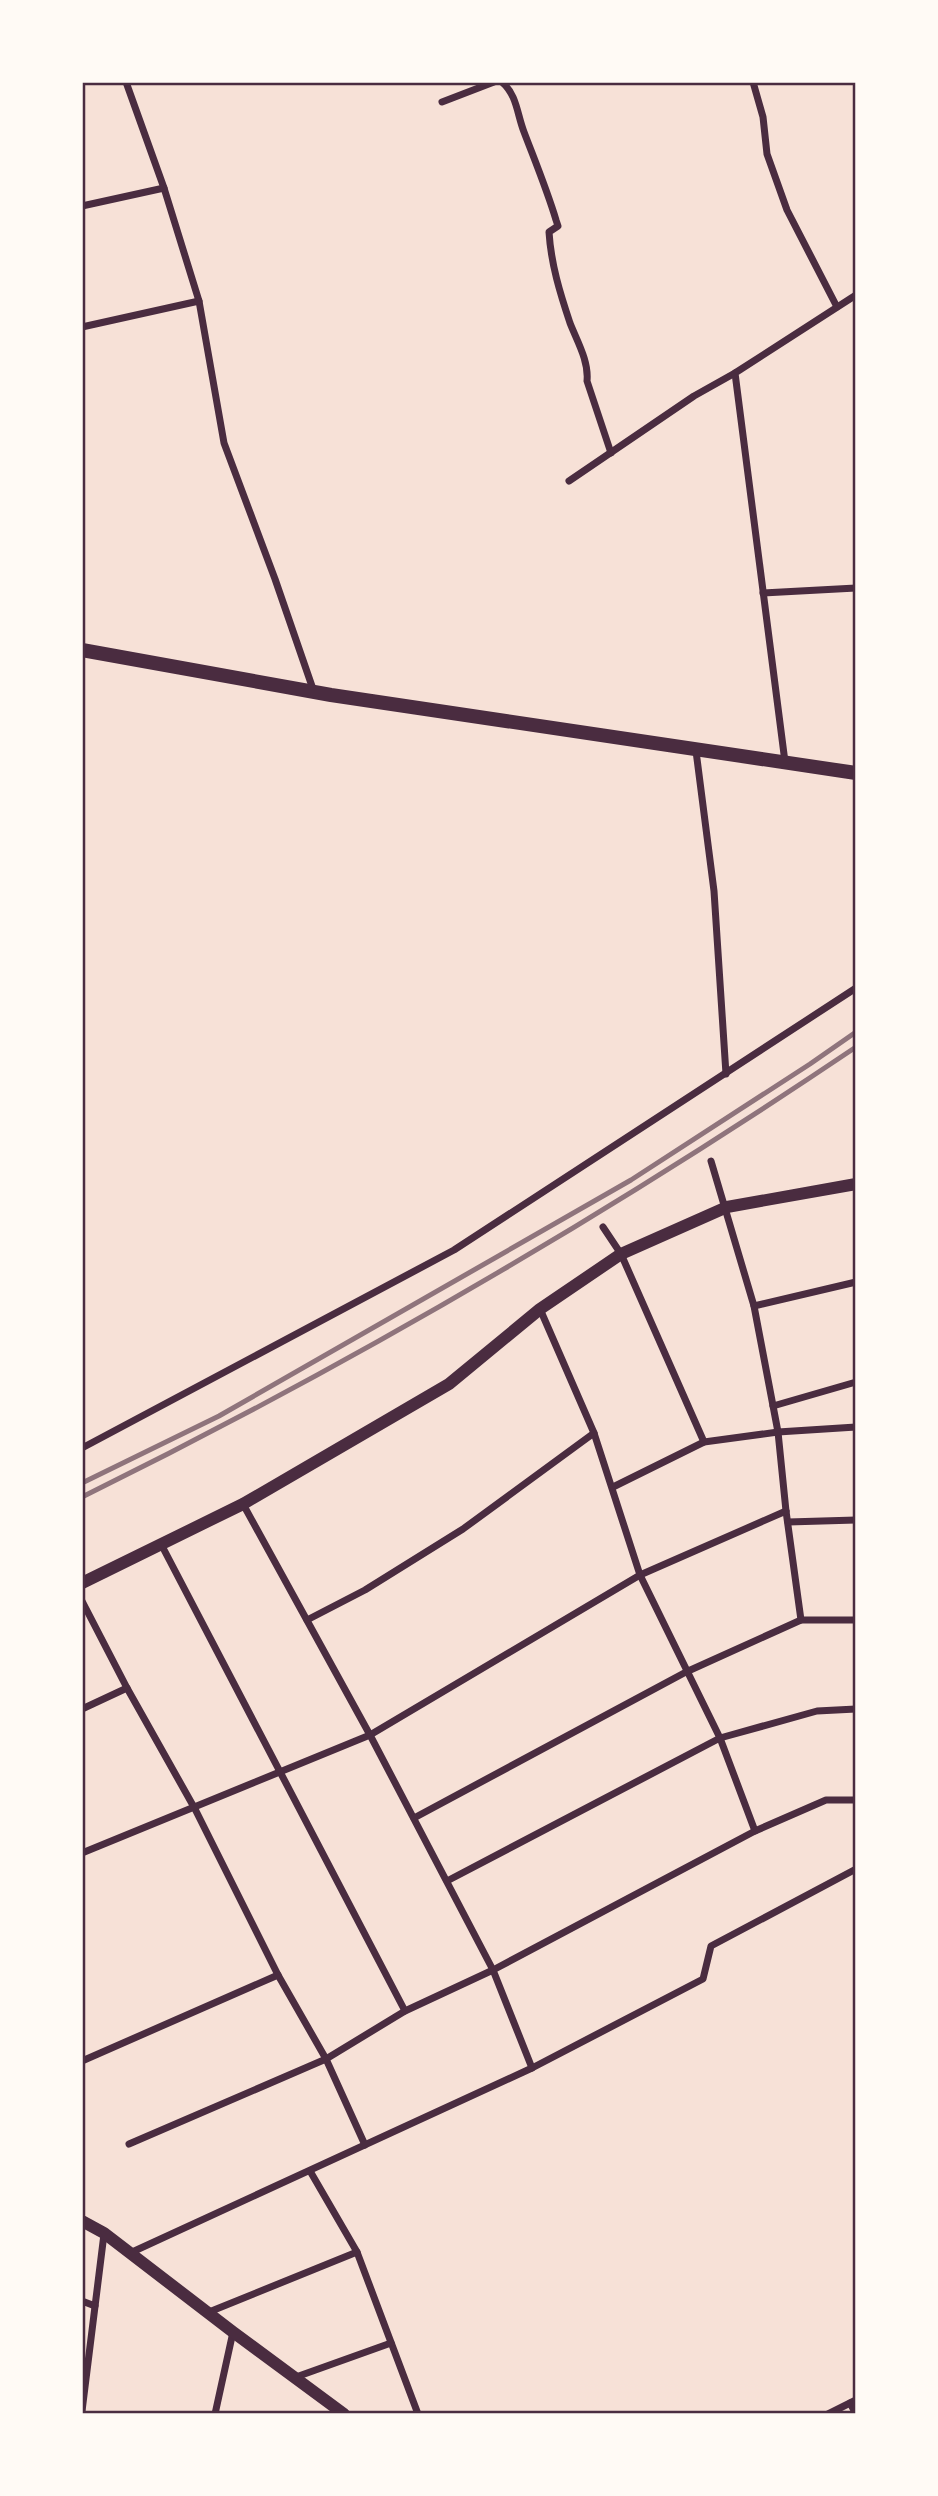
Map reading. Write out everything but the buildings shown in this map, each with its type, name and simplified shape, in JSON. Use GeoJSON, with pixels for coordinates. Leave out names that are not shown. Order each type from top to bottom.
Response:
{"type":"FeatureCollection","features":[{"type":"Feature","properties":{"kind":"main road"},"geometry":{"type":"LineString","coordinates":[[82,650],[314,692],[856,773]]}},
{"type":"Feature","properties":{"kind":"street"},"geometry":{"type":"LineString","coordinates":[[126,82],[199,301],[223,443],[275,579],[314,692]]}},
{"type":"Feature","properties":{"kind":"street"},"geometry":{"type":"LineString","coordinates":[[442,102],[494,82]]}},
{"type":"Feature","properties":{"kind":"street"},"geometry":{"type":"LineString","coordinates":[[502,82],[516,102],[558,226],[549,232],[552,263],[611,453]]}},
{"type":"Feature","properties":{"kind":"street"},"geometry":{"type":"LineString","coordinates":[[753,82],[762,117],[767,154],[787,210],[837,307]]}},
{"type":"Feature","properties":{"kind":"street"},"geometry":{"type":"LineString","coordinates":[[82,206],[163,188]]}},
{"type":"Feature","properties":{"kind":"street"},"geometry":{"type":"LineString","coordinates":[[569,481],[694,396],[735,373],[856,295]]}},
{"type":"Feature","properties":{"kind":"street"},"geometry":{"type":"LineString","coordinates":[[82,327],[199,301]]}},
{"type":"Feature","properties":{"kind":"street"},"geometry":{"type":"LineString","coordinates":[[735,373],[785,762]]}},
{"type":"Feature","properties":{"kind":"street"},"geometry":{"type":"LineString","coordinates":[[763,593],[856,588]]}},
{"type":"Feature","properties":{"kind":"street"},"geometry":{"type":"LineString","coordinates":[[695,751],[713,891],[726,1074]]}},
{"type":"Feature","properties":{"kind":"street"},"geometry":{"type":"LineString","coordinates":[[82,1448],[454,1250],[856,988]]}},
{"type":"Feature","properties":{"kind":"street"},"geometry":{"type":"LineString","coordinates":[[711,1161],[727,1207],[754,1306],[778,1432],[801,1620]]}},
{"type":"Feature","properties":{"kind":"street"},"geometry":{"type":"LineString","coordinates":[[82,1583],[243,1504],[449,1384],[540,1309],[621,1254],[727,1207],[856,1184]]}},
{"type":"Feature","properties":{"kind":"street"},"geometry":{"type":"LineString","coordinates":[[603,1227],[621,1254],[704,1442]]}},
{"type":"Feature","properties":{"kind":"street"},"geometry":{"type":"LineString","coordinates":[[754,1306],[856,1282]]}},
{"type":"Feature","properties":{"kind":"street"},"geometry":{"type":"LineString","coordinates":[[540,1309],[594,1433],[640,1574],[720,1738],[755,1831]]}},
{"type":"Feature","properties":{"kind":"street"},"geometry":{"type":"LineString","coordinates":[[773,1406],[856,1382]]}},
{"type":"Feature","properties":{"kind":"street"},"geometry":{"type":"LineString","coordinates":[[613,1487],[704,1442],[778,1432],[856,1427]]}},
{"type":"Feature","properties":{"kind":"street"},"geometry":{"type":"LineString","coordinates":[[307,1620],[365,1590],[463,1529],[594,1433]]}},
{"type":"Feature","properties":{"kind":"street"},"geometry":{"type":"LineString","coordinates":[[243,1504],[370,1735],[493,1970],[532,2068]]}},
{"type":"Feature","properties":{"kind":"street"},"geometry":{"type":"LineString","coordinates":[[82,1853],[195,1809],[370,1735],[640,1574],[786,1511]]}},
{"type":"Feature","properties":{"kind":"street"},"geometry":{"type":"LineString","coordinates":[[788,1522],[856,1520]]}},
{"type":"Feature","properties":{"kind":"street"},"geometry":{"type":"LineString","coordinates":[[161,1544],[405,2011]]}},
{"type":"Feature","properties":{"kind":"street"},"geometry":{"type":"LineString","coordinates":[[82,1601],[195,1809],[278,1975],[326,2059],[365,2145]]}},
{"type":"Feature","properties":{"kind":"street"},"geometry":{"type":"LineString","coordinates":[[414,1818],[686,1672],[801,1620],[856,1620]]}},
{"type":"Feature","properties":{"kind":"street"},"geometry":{"type":"LineString","coordinates":[[82,1709],[127,1688]]}},
{"type":"Feature","properties":{"kind":"street"},"geometry":{"type":"LineString","coordinates":[[447,1881],[720,1738],[817,1711],[856,1709]]}},
{"type":"Feature","properties":{"kind":"street"},"geometry":{"type":"LineString","coordinates":[[129,2144],[326,2059],[405,2011],[493,1970],[755,1831],[825,1800],[856,1800]]}},
{"type":"Feature","properties":{"kind":"street"},"geometry":{"type":"LineString","coordinates":[[130,2254],[532,2068],[703,1979],[711,1946],[856,1869]]}},
{"type":"Feature","properties":{"kind":"street"},"geometry":{"type":"LineString","coordinates":[[82,2061],[278,1975]]}},
{"type":"Feature","properties":{"kind":"street"},"geometry":{"type":"LineString","coordinates":[[310,2172],[357,2252],[418,2414]]}},
{"type":"Feature","properties":{"kind":"street"},"geometry":{"type":"LineString","coordinates":[[82,2221],[104,2233],[344,2414]]}},
{"type":"Feature","properties":{"kind":"street"},"geometry":{"type":"LineString","coordinates":[[82,2411],[104,2233]]}},
{"type":"Feature","properties":{"kind":"street"},"geometry":{"type":"LineString","coordinates":[[209,2312],[357,2252]]}},
{"type":"Feature","properties":{"kind":"street"},"geometry":{"type":"LineString","coordinates":[[82,2301],[96,2306]]}},
{"type":"Feature","properties":{"kind":"street"},"geometry":{"type":"LineString","coordinates":[[215,2414],[233,2332]]}},
{"type":"Feature","properties":{"kind":"street"},"geometry":{"type":"LineString","coordinates":[[296,2376],[391,2343]]}},
{"type":"Feature","properties":{"kind":"street"},"geometry":{"type":"LineString","coordinates":[[828,2414],[853,2402],[856,2414]]}},
{"type":"Feature","properties":{"kind":"railway"},"geometry":{"type":"LineString","coordinates":[[82,1483],[219,1416],[631,1180],[856,1032]]}},
{"type":"Feature","properties":{"kind":"railway"},"geometry":{"type":"LineString","coordinates":[[82,1497],[281,1394],[476,1285],[668,1169],[856,1047]]}}]}
